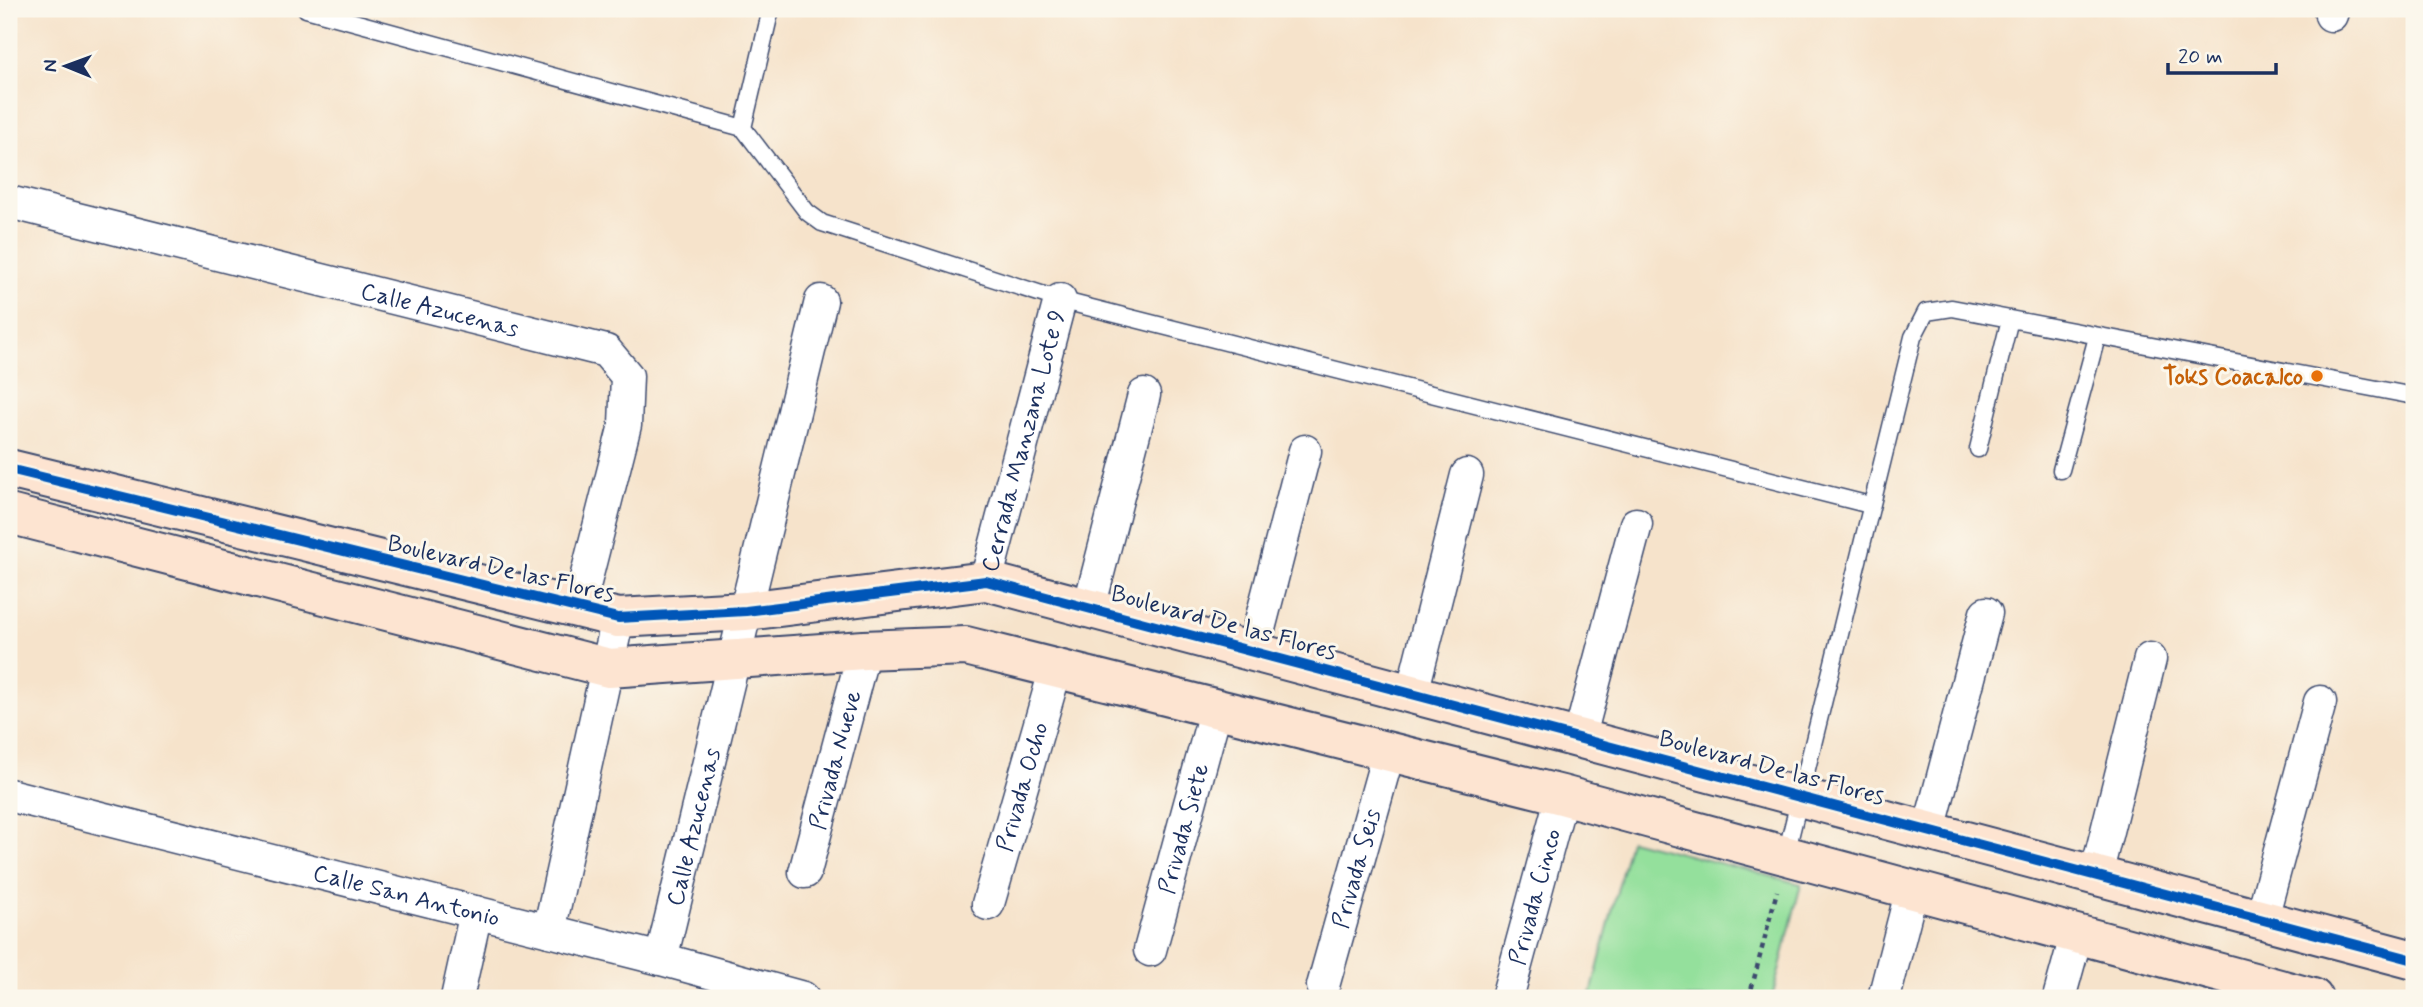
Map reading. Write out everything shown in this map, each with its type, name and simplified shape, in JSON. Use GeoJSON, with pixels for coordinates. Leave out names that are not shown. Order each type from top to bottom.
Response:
{"type":"FeatureCollection","features":[{"type":"Feature","properties":{"kind":"street","name":"Calle Azucenas"},"geometry":{"type":"LineString","coordinates":[[9,202],[606,351],[628,376],[625,425],[578,610]]}},
{"type":"Feature","properties":{"kind":"street","name":"Calle Azucenas"},"geometry":{"type":"LineString","coordinates":[[661,959],[821,300]]}},
{"type":"Feature","properties":{"kind":"street","name":"Cerrada Manzana Lote 9"},"geometry":{"type":"LineString","coordinates":[[985,581],[1060,300]]}},
{"type":"Feature","properties":{"kind":"street"},"geometry":{"type":"LineString","coordinates":[[1089,608],[1144,395]]}},
{"type":"Feature","properties":{"kind":"street"},"geometry":{"type":"LineString","coordinates":[[1253,652],[1305,451]]}},
{"type":"Feature","properties":{"kind":"street","name":"Boulevard De las Flores"},"geometry":{"type":"LineString","coordinates":[[9,469],[618,618],[746,611],[985,581],[2414,960]]}},
{"type":"Feature","properties":{"kind":"street"},"geometry":{"type":"LineString","coordinates":[[1412,694],[1467,475]]}},
{"type":"Feature","properties":{"kind":"street"},"geometry":{"type":"LineString","coordinates":[[9,514],[609,668],[864,650],[966,646],[1389,751],[1786,854],[2077,933],[2241,988],[2313,998]]}},
{"type":"Feature","properties":{"kind":"street"},"geometry":{"type":"LineString","coordinates":[[1578,739],[1636,524]]}},
{"type":"Feature","properties":{"kind":"street"},"geometry":{"type":"LineString","coordinates":[[1929,830],[1986,613]]}},
{"type":"Feature","properties":{"kind":"street"},"geometry":{"type":"LineString","coordinates":[[549,931],[618,618]]}},
{"type":"Feature","properties":{"kind":"street","name":"Privada Nueve"},"geometry":{"type":"LineString","coordinates":[[805,872],[864,650]]}},
{"type":"Feature","properties":{"kind":"street"},"geometry":{"type":"LineString","coordinates":[[2096,875],[2150,659]]}},
{"type":"Feature","properties":{"kind":"street","name":"Privada Ocho"},"geometry":{"type":"LineString","coordinates":[[988,904],[1056,668]]}},
{"type":"Feature","properties":{"kind":"street"},"geometry":{"type":"LineString","coordinates":[[2262,918],[2320,702]]}},
{"type":"Feature","properties":{"kind":"street","name":"Privada Siete"},"geometry":{"type":"LineString","coordinates":[[1150,950],[1216,708]]}},
{"type":"Feature","properties":{"kind":"street","name":"Privada Seis"},"geometry":{"type":"LineString","coordinates":[[1323,986],[1389,751]]}},
{"type":"Feature","properties":{"kind":"street","name":"Calle San Antonio"},"geometry":{"type":"LineString","coordinates":[[9,795],[661,959],[743,991],[803,998]]}},
{"type":"Feature","properties":{"kind":"street","name":"Privada Cinco"},"geometry":{"type":"LineString","coordinates":[[1507,998],[1562,795]]}},
{"type":"Feature","properties":{"kind":"street"},"geometry":{"type":"LineString","coordinates":[[1884,998],[1912,889]]}},
{"type":"Feature","properties":{"kind":"street"},"geometry":{"type":"LineString","coordinates":[[457,998],[476,912]]}},
{"type":"Feature","properties":{"kind":"street"},"geometry":{"type":"LineString","coordinates":[[2059,998],[2077,933]]}},
{"type":"Feature","properties":{"kind":"lane"},"geometry":{"type":"LineString","coordinates":[[306,9],[744,128],[807,212],[821,223],[1060,300],[1870,505]]}},
{"type":"Feature","properties":{"kind":"lane"},"geometry":{"type":"LineString","coordinates":[[744,128],[771,9]]}},
{"type":"Feature","properties":{"kind":"lane"},"geometry":{"type":"LineString","coordinates":[[1786,854],[1913,337],[1926,312],[1952,308],[2414,396]]}},
{"type":"Feature","properties":{"kind":"lane"},"geometry":{"type":"LineString","coordinates":[[1978,449],[2010,319]]}},
{"type":"Feature","properties":{"kind":"lane"},"geometry":{"type":"LineString","coordinates":[[2061,470],[2098,337]]}},
{"type":"Feature","properties":{"kind":"path"},"geometry":{"type":"LineString","coordinates":[[1749,998],[1786,854]]}},
{"type":"Feature","properties":{"kind":"green space"},"geometry":{"type":"Polygon","coordinates":[[[1630,840],[1801,884],[1772,998],[1590,998],[1630,840]]]}},
{"type":"Feature","properties":{"kind":"cycle path"},"geometry":{"type":"LineString","coordinates":[[9,469],[618,618],[746,611],[986,581],[2414,960]]}},
{"type":"Feature","properties":{"kind":"place","name":"Toks Coacalco"},"geometry":{"type":"Point","coordinates":[2317,376]}}]}
